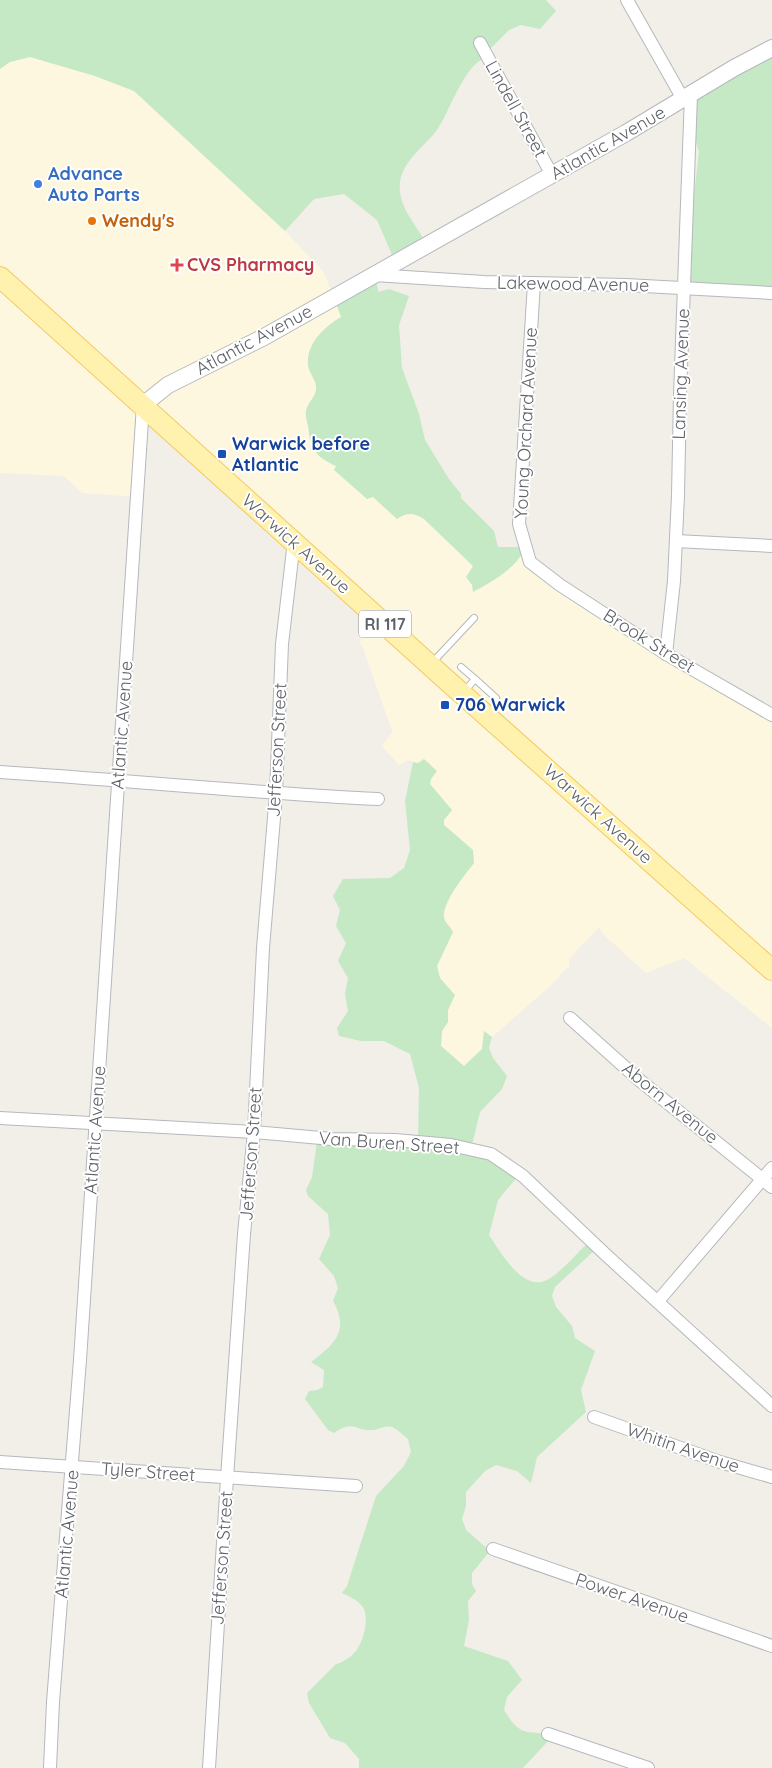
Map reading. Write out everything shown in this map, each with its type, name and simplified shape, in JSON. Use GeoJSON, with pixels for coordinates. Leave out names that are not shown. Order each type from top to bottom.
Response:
{"type":"FeatureCollection","features":[{"type":"Feature","properties":{"kind":"main road","name":"Warwick Avenue"},"geometry":{"type":"LineString","coordinates":[[0,281],[143,405],[430,664],[469,687],[772,970]]}},
{"type":"Feature","properties":{"kind":"street"},"geometry":{"type":"LineString","coordinates":[[627,0],[687,97]]}},
{"type":"Feature","properties":{"kind":"street","name":"Lindell Street"},"geometry":{"type":"LineString","coordinates":[[480,43],[552,175]]}},
{"type":"Feature","properties":{"kind":"street","name":"Atlantic Avenue"},"geometry":{"type":"LineString","coordinates":[[50,1768],[96,1123],[143,405],[168,385],[264,336],[374,275],[772,48]]}},
{"type":"Feature","properties":{"kind":"street","name":"Lansing Avenue"},"geometry":{"type":"LineString","coordinates":[[666,654],[674,581],[676,541],[687,97]]}},
{"type":"Feature","properties":{"kind":"street","name":"Lakewood Avenue"},"geometry":{"type":"LineString","coordinates":[[374,275],[484,282],[626,285],[772,293]]}},
{"type":"Feature","properties":{"kind":"street","name":"Young Orchard Avenue"},"geometry":{"type":"LineString","coordinates":[[530,562],[519,524],[534,283]]}},
{"type":"Feature","properties":{"kind":"street","name":"Jefferson Street"},"geometry":{"type":"LineString","coordinates":[[209,1768],[244,1234],[254,1132],[263,948],[276,794],[282,644],[294,541]]}},
{"type":"Feature","properties":{"kind":"street"},"geometry":{"type":"LineString","coordinates":[[676,541],[772,546]]}},
{"type":"Feature","properties":{"kind":"street","name":"Brook Street"},"geometry":{"type":"LineString","coordinates":[[530,562],[560,585],[666,654],[772,715]]}},
{"type":"Feature","properties":{"kind":"street"},"geometry":{"type":"LineString","coordinates":[[0,772],[119,779],[276,794],[378,798]]}},
{"type":"Feature","properties":{"kind":"street","name":"Aborn Avenue"},"geometry":{"type":"LineString","coordinates":[[570,1018],[638,1079],[767,1182]]}},
{"type":"Feature","properties":{"kind":"street","name":"Van Buren Street"},"geometry":{"type":"LineString","coordinates":[[0,1118],[254,1132],[332,1139],[395,1140],[445,1144],[491,1154],[523,1176],[605,1254],[772,1406]]}},
{"type":"Feature","properties":{"kind":"street"},"geometry":{"type":"LineString","coordinates":[[658,1301],[767,1182],[772,1168]]}},
{"type":"Feature","properties":{"kind":"street","name":"Whitin Avenue"},"geometry":{"type":"LineString","coordinates":[[594,1417],[720,1462],[772,1477]]}},
{"type":"Feature","properties":{"kind":"street","name":"Tyler Street"},"geometry":{"type":"LineString","coordinates":[[0,1462],[356,1486]]}},
{"type":"Feature","properties":{"kind":"street","name":"Power Avenue"},"geometry":{"type":"LineString","coordinates":[[493,1549],[772,1646]]}},
{"type":"Feature","properties":{"kind":"street"},"geometry":{"type":"LineString","coordinates":[[548,1734],[648,1768]]}},
{"type":"Feature","properties":{"kind":"lane"},"geometry":{"type":"LineString","coordinates":[[430,664],[474,618]]}},
{"type":"Feature","properties":{"kind":"lane"},"geometry":{"type":"LineString","coordinates":[[461,667],[469,687],[496,698]]}},
{"type":"Feature","properties":{"kind":"shaded area"},"geometry":{"type":"Polygon","coordinates":[[[30,57],[95,76],[134,91],[285,231],[323,271],[344,326],[353,447],[334,470],[373,497],[397,519],[403,515],[415,514],[424,519],[473,566],[523,554],[524,558],[772,714],[772,1028],[684,958],[646,973],[604,935],[599,927],[569,959],[569,966],[547,989],[492,1037],[484,1031],[482,1049],[464,1066],[441,1046],[442,1031],[448,1022],[448,1010],[455,995],[440,978],[437,966],[453,932],[444,919],[445,910],[454,888],[474,863],[473,850],[444,825],[444,820],[452,810],[430,784],[437,771],[408,760],[399,765],[382,746],[393,731],[363,648],[359,642],[378,620],[145,409],[138,497],[82,493],[64,476],[0,473],[0,69],[10,62],[30,57]]]}},
{"type":"Feature","properties":{"kind":"green space"},"geometry":{"type":"Polygon","coordinates":[[[0,0],[546,0],[556,11],[540,29],[521,25],[509,30],[485,54],[485,58],[477,62],[464,79],[437,130],[410,160],[400,182],[401,199],[427,244],[396,264],[377,220],[344,194],[314,199],[285,231],[134,91],[95,76],[30,57],[10,62],[0,69],[0,0]]]}},
{"type":"Feature","properties":{"kind":"green space"},"geometry":{"type":"Polygon","coordinates":[[[772,49],[772,293],[683,288],[699,152],[684,103],[772,49]]]}},
{"type":"Feature","properties":{"kind":"green space"},"geometry":{"type":"Polygon","coordinates":[[[376,276],[378,292],[389,289],[409,296],[399,325],[402,368],[419,414],[425,440],[449,479],[461,494],[461,498],[494,531],[498,547],[524,547],[522,554],[511,567],[473,592],[472,585],[466,577],[473,566],[424,519],[410,514],[397,519],[373,497],[367,499],[334,470],[336,466],[318,455],[312,446],[306,419],[308,405],[316,390],[308,365],[310,350],[317,337],[341,317],[336,303],[376,276]]]}},
{"type":"Feature","properties":{"kind":"green space"},"geometry":{"type":"Polygon","coordinates":[[[424,759],[437,771],[430,784],[452,810],[444,820],[444,825],[473,850],[474,863],[450,897],[444,912],[444,918],[453,932],[437,966],[440,978],[455,995],[448,1010],[448,1022],[442,1031],[441,1046],[464,1066],[482,1049],[484,1031],[492,1037],[489,1048],[493,1058],[507,1076],[502,1089],[480,1112],[471,1149],[518,1176],[498,1200],[489,1235],[515,1271],[533,1282],[542,1282],[552,1277],[589,1242],[596,1249],[555,1287],[552,1296],[556,1307],[572,1326],[575,1338],[595,1351],[581,1390],[586,1412],[537,1457],[531,1483],[517,1471],[496,1465],[485,1471],[466,1492],[466,1506],[462,1519],[466,1530],[490,1551],[472,1573],[472,1584],[476,1591],[468,1601],[469,1620],[464,1646],[508,1661],[522,1680],[507,1697],[504,1710],[512,1722],[521,1730],[545,1734],[551,1738],[523,1768],[359,1768],[359,1759],[345,1743],[330,1738],[309,1703],[307,1693],[336,1664],[351,1656],[360,1644],[364,1633],[366,1615],[358,1602],[342,1593],[347,1586],[376,1496],[404,1466],[411,1452],[408,1439],[392,1427],[366,1430],[350,1426],[334,1433],[328,1430],[305,1399],[309,1391],[323,1387],[324,1370],[311,1362],[327,1350],[340,1329],[338,1312],[333,1301],[338,1288],[334,1276],[319,1259],[330,1235],[328,1214],[308,1196],[306,1190],[312,1177],[317,1142],[418,1141],[419,1088],[410,1054],[384,1041],[361,1041],[339,1036],[337,1028],[348,1011],[345,994],[348,978],[338,961],[346,943],[336,926],[340,910],[333,896],[343,879],[390,878],[404,868],[410,850],[405,801],[413,762],[418,763],[424,759]]]}},
{"type":"Feature","properties":{"kind":"place","name":"Advance Auto Parts"},"geometry":{"type":"Point","coordinates":[38,184]}},
{"type":"Feature","properties":{"kind":"place","name":"Wendy's"},"geometry":{"type":"Point","coordinates":[92,221]}},
{"type":"Feature","properties":{"kind":"place","name":"CVS Pharmacy"},"geometry":{"type":"Point","coordinates":[177,265]}},
{"type":"Feature","properties":{"kind":"place","name":"Warwick before Atlantic"},"geometry":{"type":"Point","coordinates":[222,454]}},
{"type":"Feature","properties":{"kind":"place","name":"706 Warwick"},"geometry":{"type":"Point","coordinates":[445,705]}}]}
